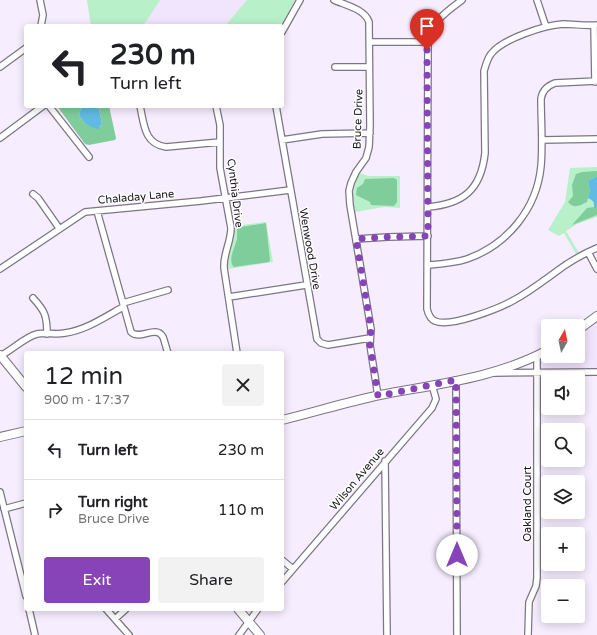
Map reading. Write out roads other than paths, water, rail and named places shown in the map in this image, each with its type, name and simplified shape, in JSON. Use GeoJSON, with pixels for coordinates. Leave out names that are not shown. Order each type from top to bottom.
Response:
{"type":"FeatureCollection","features":[{"type":"Feature","properties":{"kind":"main road"},"geometry":{"type":"LineString","coordinates":[[585,325],[597,316]]}},
{"type":"Feature","properties":{"kind":"main road"},"geometry":{"type":"LineString","coordinates":[[284,420],[378,396],[489,373],[510,367],[541,354]]}},
{"type":"Feature","properties":{"kind":"main road"},"geometry":{"type":"LineString","coordinates":[[0,356],[24,385]]}},
{"type":"Feature","properties":{"kind":"main road"},"geometry":{"type":"LineString","coordinates":[[0,437],[24,431]]}},
{"type":"Feature","properties":{"kind":"main road"},"geometry":{"type":"LineString","coordinates":[[240,611],[260,635]]}},
{"type":"Feature","properties":{"kind":"street"},"geometry":{"type":"LineString","coordinates":[[40,0],[43,15],[41,24]]}},
{"type":"Feature","properties":{"kind":"street"},"geometry":{"type":"LineString","coordinates":[[284,28],[300,0]]}},
{"type":"Feature","properties":{"kind":"street","name":"Bruce Drive"},"geometry":{"type":"LineString","coordinates":[[334,0],[363,13],[369,22],[370,133],[368,153],[353,178],[349,191],[350,205],[371,328],[371,359],[378,396]]}},
{"type":"Feature","properties":{"kind":"street"},"geometry":{"type":"LineString","coordinates":[[462,0],[437,20],[429,33],[428,42],[428,313],[434,321],[456,321],[490,311],[513,301],[530,291],[568,263],[597,248]]}},
{"type":"Feature","properties":{"kind":"street"},"geometry":{"type":"LineString","coordinates":[[537,0],[546,27]]}},
{"type":"Feature","properties":{"kind":"street"},"geometry":{"type":"LineString","coordinates":[[428,207],[450,204],[462,198],[474,186],[481,174],[484,166],[485,153],[484,71],[486,62],[491,54],[508,40],[546,27],[564,24],[596,26],[596,82],[558,82],[547,87],[543,92],[541,99],[541,166],[534,195],[527,210],[511,231],[494,245],[475,256],[456,262],[428,266]]}},
{"type":"Feature","properties":{"kind":"street"},"geometry":{"type":"LineString","coordinates":[[370,42],[428,42]]}},
{"type":"Feature","properties":{"kind":"street"},"geometry":{"type":"LineString","coordinates":[[0,67],[24,49]]}},
{"type":"Feature","properties":{"kind":"street"},"geometry":{"type":"LineString","coordinates":[[335,67],[369,67]]}},
{"type":"Feature","properties":{"kind":"street"},"geometry":{"type":"LineString","coordinates":[[0,138],[40,108]]}},
{"type":"Feature","properties":{"kind":"street"},"geometry":{"type":"LineString","coordinates":[[51,108],[89,157]]}},
{"type":"Feature","properties":{"kind":"street"},"geometry":{"type":"LineString","coordinates":[[141,108],[148,136],[158,146],[166,147],[220,142]]}},
{"type":"Feature","properties":{"kind":"street","name":"Cynthia Drive"},"geometry":{"type":"LineString","coordinates":[[216,108],[220,125],[220,168],[231,228],[224,262],[237,351]]}},
{"type":"Feature","properties":{"kind":"street","name":"Wenwood Drive"},"geometry":{"type":"LineString","coordinates":[[276,108],[315,335],[321,343],[328,345],[370,338]]}},
{"type":"Feature","properties":{"kind":"street"},"geometry":{"type":"LineString","coordinates":[[282,140],[322,134],[370,133]]}},
{"type":"Feature","properties":{"kind":"street"},"geometry":{"type":"LineString","coordinates":[[542,140],[597,139]]}},
{"type":"Feature","properties":{"kind":"street","name":"Chaladay Lane"},"geometry":{"type":"LineString","coordinates":[[0,269],[82,213],[290,190]]}},
{"type":"Feature","properties":{"kind":"street"},"geometry":{"type":"LineString","coordinates":[[33,194],[38,198],[59,228]]}},
{"type":"Feature","properties":{"kind":"street"},"geometry":{"type":"LineString","coordinates":[[97,211],[131,332],[134,335],[139,336],[153,332],[158,333],[162,336],[167,351]]}},
{"type":"Feature","properties":{"kind":"street"},"geometry":{"type":"LineString","coordinates":[[356,239],[428,236]]}},
{"type":"Feature","properties":{"kind":"street"},"geometry":{"type":"LineString","coordinates":[[588,252],[597,269]]}},
{"type":"Feature","properties":{"kind":"street"},"geometry":{"type":"LineString","coordinates":[[229,297],[306,285]]}},
{"type":"Feature","properties":{"kind":"street"},"geometry":{"type":"LineString","coordinates":[[0,356],[27,338],[37,334],[64,334],[74,332],[89,326],[123,305],[168,290]]}},
{"type":"Feature","properties":{"kind":"street"},"geometry":{"type":"LineString","coordinates":[[33,298],[45,312],[47,319],[47,334]]}},
{"type":"Feature","properties":{"kind":"street","name":"Oakland Court"},"geometry":{"type":"LineString","coordinates":[[528,635],[528,602],[536,586],[537,578],[537,356]]}},
{"type":"Feature","properties":{"kind":"street"},"geometry":{"type":"LineString","coordinates":[[489,373],[597,372]]}},
{"type":"Feature","properties":{"kind":"street"},"geometry":{"type":"LineString","coordinates":[[456,380],[457,635]]}},
{"type":"Feature","properties":{"kind":"street","name":"Wilson Avenue"},"geometry":{"type":"LineString","coordinates":[[284,580],[432,408],[436,399],[432,385]]}},
{"type":"Feature","properties":{"kind":"street"},"geometry":{"type":"LineString","coordinates":[[385,461],[387,635]]}},
{"type":"Feature","properties":{"kind":"street"},"geometry":{"type":"LineString","coordinates":[[0,492],[24,588]]}},
{"type":"Feature","properties":{"kind":"street"},"geometry":{"type":"LineString","coordinates":[[4,509],[24,504]]}},
{"type":"Feature","properties":{"kind":"street"},"geometry":{"type":"LineString","coordinates":[[284,562],[293,569]]}},
{"type":"Feature","properties":{"kind":"street"},"geometry":{"type":"LineString","coordinates":[[29,611],[34,635]]}},
{"type":"Feature","properties":{"kind":"street"},"geometry":{"type":"LineString","coordinates":[[108,611],[129,635]]}},
{"type":"Feature","properties":{"kind":"street"},"geometry":{"type":"LineString","coordinates":[[115,619],[124,611]]}},
{"type":"Feature","properties":{"kind":"street"},"geometry":{"type":"LineString","coordinates":[[238,635],[256,611]]}},
{"type":"Feature","properties":{"kind":"water"},"geometry":{"type":"Polygon","coordinates":[[[82,108],[97,108],[99,109],[102,124],[98,129],[92,127],[82,120],[79,114],[82,108]]]}},
{"type":"Feature","properties":{"kind":"water"},"geometry":{"type":"Polygon","coordinates":[[[597,176],[597,207],[594,207],[593,201],[588,198],[590,190],[588,181],[597,176]]]}}]}
